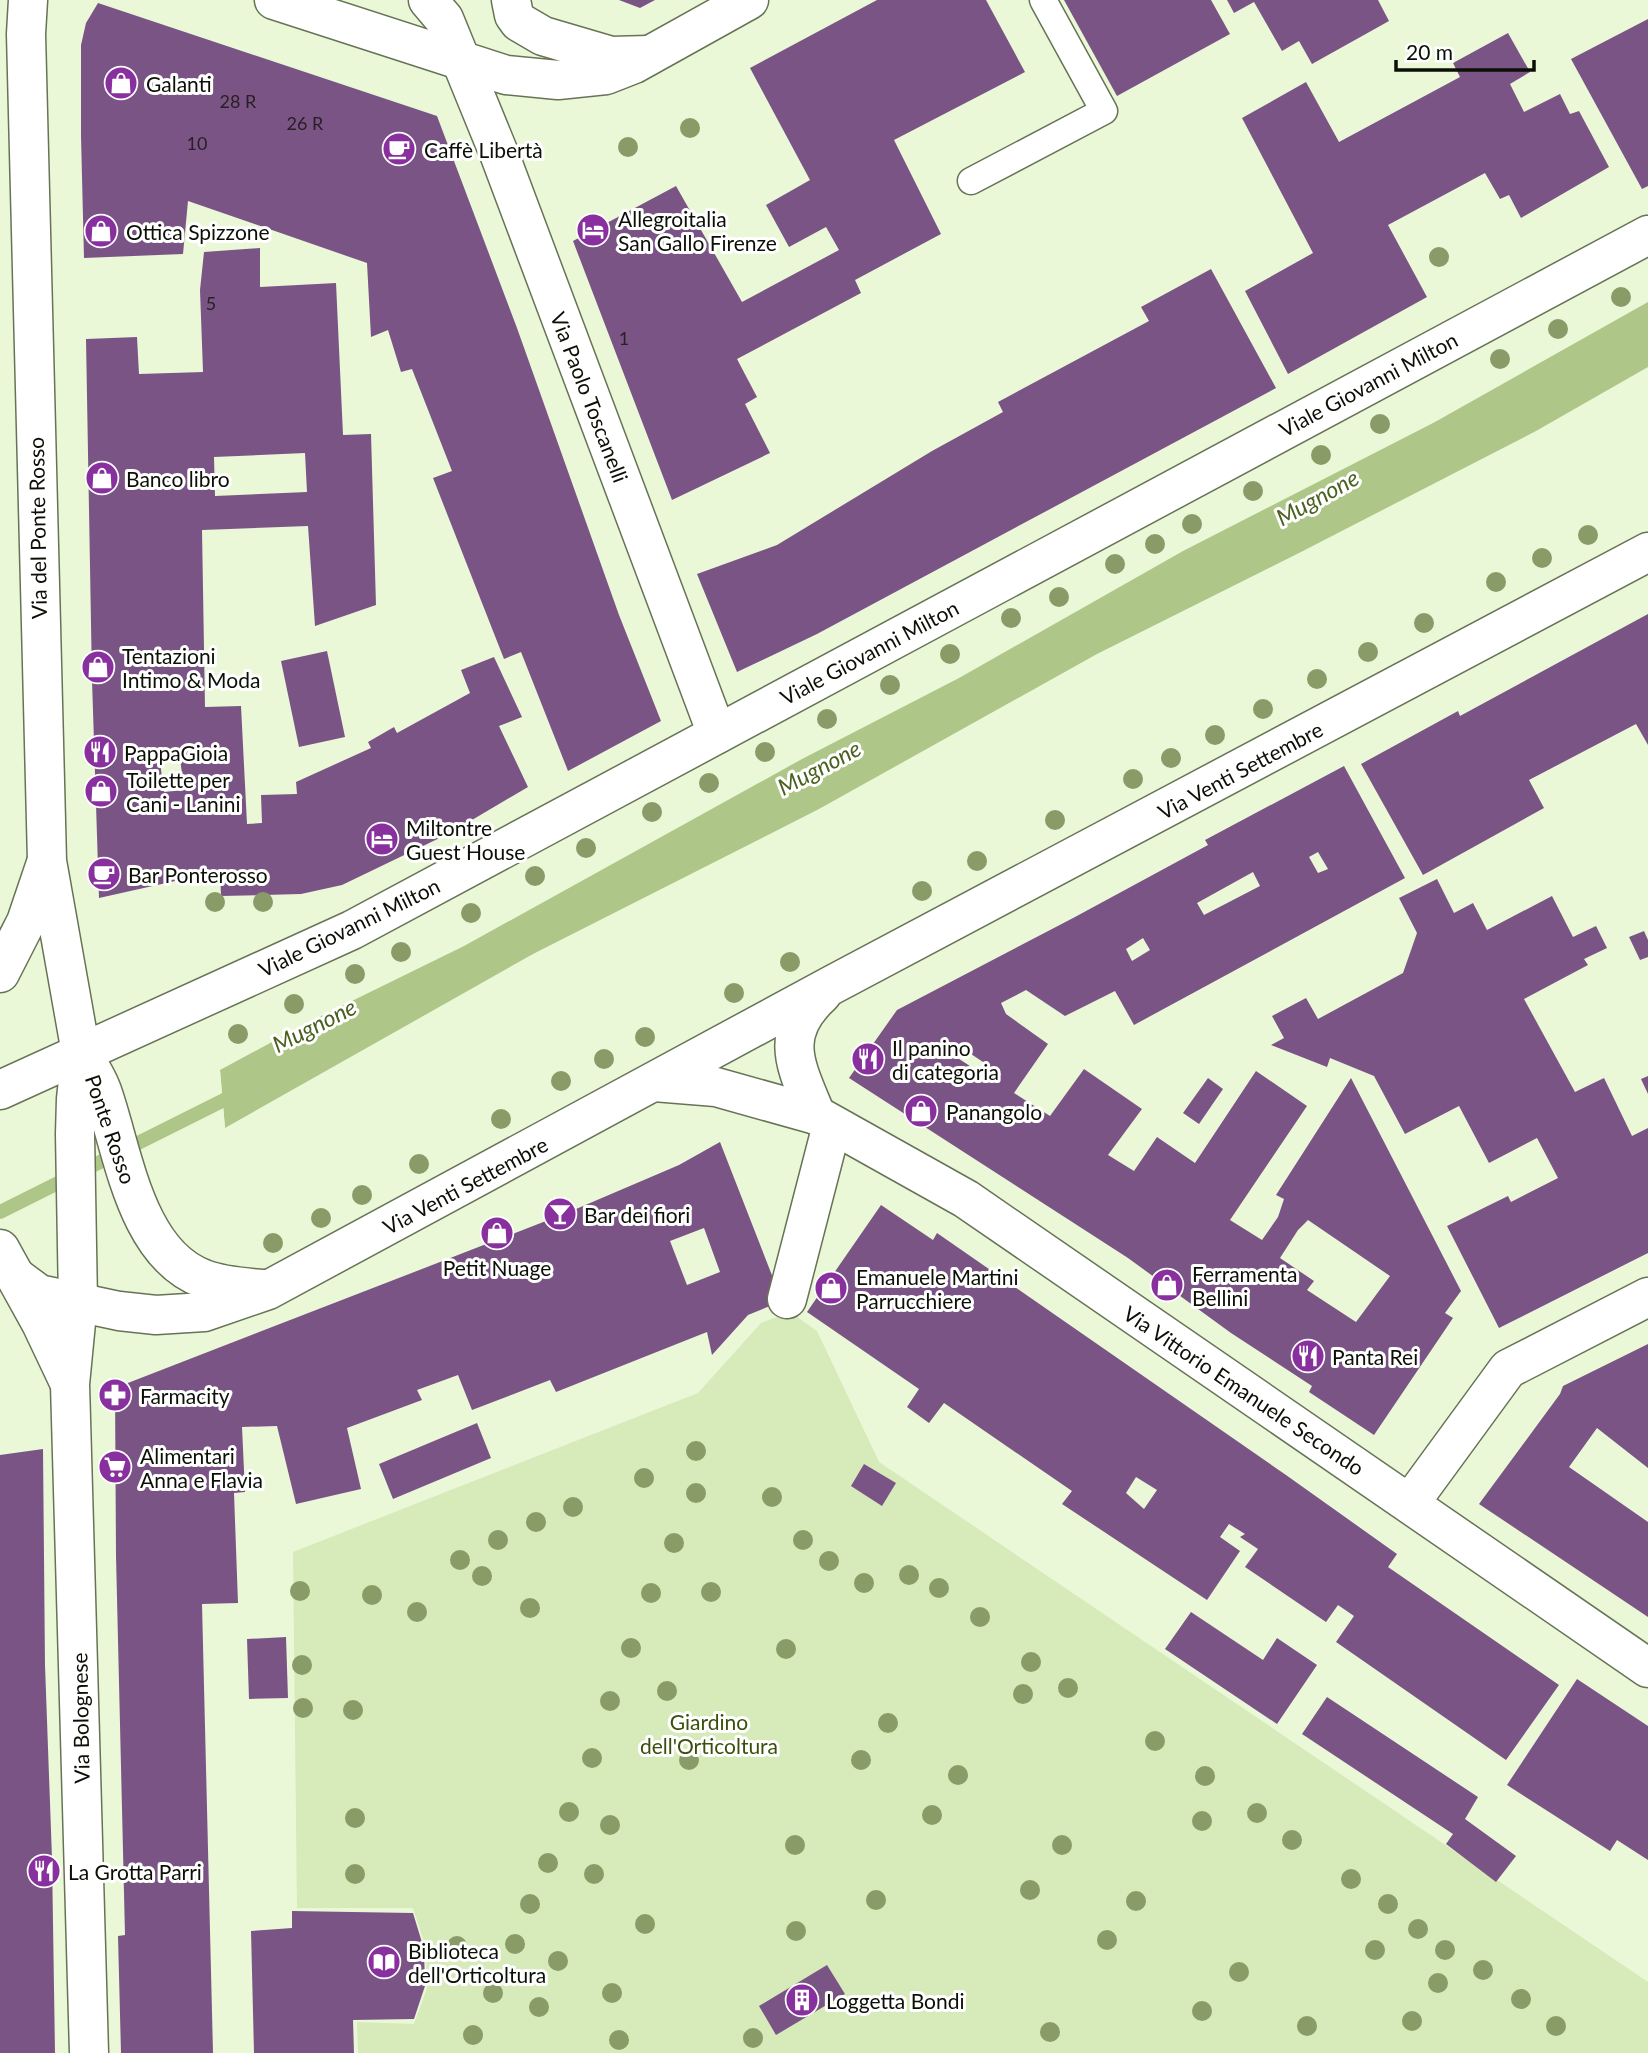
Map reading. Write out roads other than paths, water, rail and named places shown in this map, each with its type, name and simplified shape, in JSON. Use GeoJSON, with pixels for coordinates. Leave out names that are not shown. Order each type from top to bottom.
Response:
{"type":"FeatureCollection","features":[{"type":"Feature","properties":{"kind":"street","name":"Via del Ponte Rosso"},"geometry":{"type":"LineString","coordinates":[[28,0],[26,62],[47,861],[82,1053]]}},
{"type":"Feature","properties":{"kind":"street"},"geometry":{"type":"LineString","coordinates":[[274,0],[506,75],[570,79],[606,75],[649,55],[749,0]]}},
{"type":"Feature","properties":{"kind":"street","name":"Via Paolo Toscanelli"},"geometry":{"type":"LineString","coordinates":[[428,0],[444,19],[462,61],[717,734]]}},
{"type":"Feature","properties":{"kind":"street"},"geometry":{"type":"LineString","coordinates":[[510,0],[519,22],[544,36],[611,55],[649,55]]}},
{"type":"Feature","properties":{"kind":"street","name":"Viale Giovanni Milton"},"geometry":{"type":"LineString","coordinates":[[0,1090],[352,930],[1648,235]]}},
{"type":"Feature","properties":{"kind":"street","name":"Via Venti Settembre"},"geometry":{"type":"LineString","coordinates":[[81,1305],[156,1315],[192,1313],[204,1312],[268,1290],[832,985],[1648,552]]}},
{"type":"Feature","properties":{"kind":"street"},"geometry":{"type":"LineString","coordinates":[[0,973],[26,922],[47,861]]}},
{"type":"Feature","properties":{"kind":"street","name":"Via Venti Settembre"},"geometry":{"type":"LineString","coordinates":[[824,1120],[797,1067],[794,1037],[798,1023],[810,1005],[832,985]]}},
{"type":"Feature","properties":{"kind":"street","name":"Ponte Rosso"},"geometry":{"type":"LineString","coordinates":[[82,1053],[102,1091],[139,1209],[151,1233],[174,1260],[204,1279],[268,1290]]}},
{"type":"Feature","properties":{"kind":"street","name":"Ponte Rosso"},"geometry":{"type":"LineString","coordinates":[[70,1384],[81,1305],[75,1134],[82,1053]]}},
{"type":"Feature","properties":{"kind":"street","name":"Via Vittorio Emanuele Secondo"},"geometry":{"type":"LineString","coordinates":[[654,1082],[716,1087],[824,1120],[966,1199],[1648,1668]]}},
{"type":"Feature","properties":{"kind":"street"},"geometry":{"type":"LineString","coordinates":[[787,1299],[824,1120]]}},
{"type":"Feature","properties":{"kind":"street"},"geometry":{"type":"LineString","coordinates":[[8,1263],[39,1294],[81,1305]]}},
{"type":"Feature","properties":{"kind":"street"},"geometry":{"type":"LineString","coordinates":[[8,1263],[70,1384]]}},
{"type":"Feature","properties":{"kind":"street"},"geometry":{"type":"LineString","coordinates":[[1409,1503],[1508,1368],[1648,1297]]}},
{"type":"Feature","properties":{"kind":"street","name":"Via Bolognese"},"geometry":{"type":"LineString","coordinates":[[70,1384],[89,2053]]}},
{"type":"Feature","properties":{"kind":"lane"},"geometry":{"type":"LineString","coordinates":[[971,181],[1104,111],[1043,0]]}},
{"type":"Feature","properties":{"kind":"water"},"geometry":{"type":"Polygon","coordinates":[[[1648,302],[1648,367],[1536,431],[1097,654],[819,809],[533,954],[225,1128],[220,1070],[307,1023],[464,946],[802,759],[959,678],[1183,551],[1435,422],[1648,302]]]}},
{"type":"Feature","properties":{"kind":"waterway","name":"Mugnone"},"geometry":{"type":"LineString","coordinates":[[0,1212],[240,1092]]}},
{"type":"Feature","properties":{"kind":"place","name":"Galanti"},"geometry":{"type":"Point","coordinates":[121,83]}},
{"type":"Feature","properties":{"kind":"place","name":"Caffè Libertà"},"geometry":{"type":"Point","coordinates":[399,149]}},
{"type":"Feature","properties":{"kind":"place","name":"Allegroitalia San Gallo Firenze"},"geometry":{"type":"Point","coordinates":[593,230]}},
{"type":"Feature","properties":{"kind":"place","name":"Ottica Spizzone"},"geometry":{"type":"Point","coordinates":[101,231]}},
{"type":"Feature","properties":{"kind":"place","name":"Banco libro"},"geometry":{"type":"Point","coordinates":[102,478]}},
{"type":"Feature","properties":{"kind":"place","name":"Tentazioni Intimo & Moda"},"geometry":{"type":"Point","coordinates":[98,667]}},
{"type":"Feature","properties":{"kind":"place","name":"PappaGioia"},"geometry":{"type":"Point","coordinates":[100,752]}},
{"type":"Feature","properties":{"kind":"place","name":"Toilette per Cani - Lanini"},"geometry":{"type":"Point","coordinates":[101,791]}},
{"type":"Feature","properties":{"kind":"place","name":"Miltontre Guest House"},"geometry":{"type":"Point","coordinates":[382,839]}},
{"type":"Feature","properties":{"kind":"place","name":"Bar Ponterosso"},"geometry":{"type":"Point","coordinates":[104,874]}},
{"type":"Feature","properties":{"kind":"place","name":"Il panino di categoria"},"geometry":{"type":"Point","coordinates":[868,1059]}},
{"type":"Feature","properties":{"kind":"place","name":"Panangolo"},"geometry":{"type":"Point","coordinates":[921,1111]}},
{"type":"Feature","properties":{"kind":"place","name":"Bar dei fiori"},"geometry":{"type":"Point","coordinates":[560,1214]}},
{"type":"Feature","properties":{"kind":"place","name":"Petit Nuage"},"geometry":{"type":"Point","coordinates":[497,1233]}},
{"type":"Feature","properties":{"kind":"place","name":"Ferramenta Bellini"},"geometry":{"type":"Point","coordinates":[1167,1285]}},
{"type":"Feature","properties":{"kind":"place","name":"Emanuele Martini Parrucchiere"},"geometry":{"type":"Point","coordinates":[831,1288]}},
{"type":"Feature","properties":{"kind":"place","name":"Panta Rei"},"geometry":{"type":"Point","coordinates":[1308,1356]}},
{"type":"Feature","properties":{"kind":"place","name":"Farmacity"},"geometry":{"type":"Point","coordinates":[115,1395]}},
{"type":"Feature","properties":{"kind":"place","name":"Alimentari Anna e Flavia"},"geometry":{"type":"Point","coordinates":[115,1467]}},
{"type":"Feature","properties":{"kind":"place","name":"La Grotta Parri"},"geometry":{"type":"Point","coordinates":[44,1871]}},
{"type":"Feature","properties":{"kind":"place","name":"Biblioteca dell'Orticoltura"},"geometry":{"type":"Point","coordinates":[384,1962]}},
{"type":"Feature","properties":{"kind":"place","name":"Loggetta Bondi"},"geometry":{"type":"Point","coordinates":[802,2000]}},
{"type":"Feature","properties":{"kind":"park label","name":"Giardino dell'Orticoltura"},"geometry":{"type":"Point","coordinates":[709,1733]}}]}
